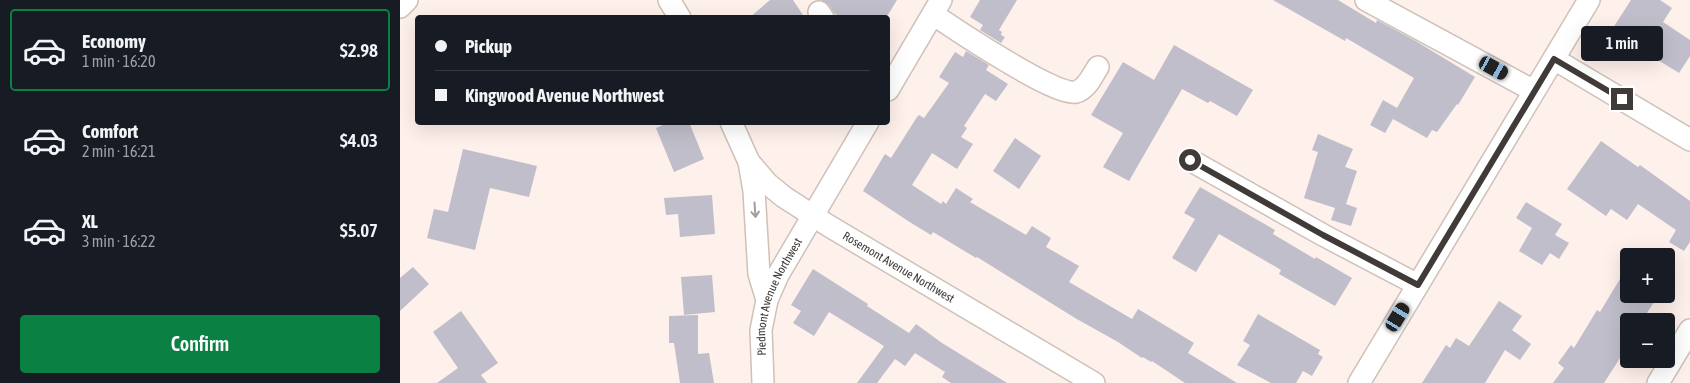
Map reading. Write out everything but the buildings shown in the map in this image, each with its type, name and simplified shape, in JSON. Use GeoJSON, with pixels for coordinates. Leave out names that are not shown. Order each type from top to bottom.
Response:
{"type":"FeatureCollection","features":[{"type":"Feature","properties":{"kind":"street"},"geometry":{"type":"LineString","coordinates":[[400,7],[406,0]]}},
{"type":"Feature","properties":{"kind":"street"},"geometry":{"type":"LineString","coordinates":[[669,0],[678,15]]}},
{"type":"Feature","properties":{"kind":"street"},"geometry":{"type":"LineString","coordinates":[[1366,0],[1534,91]]}},
{"type":"Feature","properties":{"kind":"street"},"geometry":{"type":"LineString","coordinates":[[1359,383],[1589,0]]}},
{"type":"Feature","properties":{"kind":"street"},"geometry":{"type":"LineString","coordinates":[[890,82],[937,7],[984,47],[1067,93],[1075,93],[1087,85],[1098,67]]}},
{"type":"Feature","properties":{"kind":"street"},"geometry":{"type":"LineString","coordinates":[[1554,59],[1690,140]]}},
{"type":"Feature","properties":{"kind":"street","name":"Rosemont Avenue Northwest"},"geometry":{"type":"LineString","coordinates":[[732,125],[749,162],[768,184],[784,197],[1065,376],[1094,383]]}},
{"type":"Feature","properties":{"kind":"street","name":"Piedmont Avenue Northwest"},"geometry":{"type":"LineString","coordinates":[[763,383],[761,330],[767,300],[778,275],[866,125]]}},
{"type":"Feature","properties":{"kind":"street"},"geometry":{"type":"LineString","coordinates":[[1190,160],[1323,235],[1418,285]]}},
{"type":"Feature","properties":{"kind":"street"},"geometry":{"type":"LineString","coordinates":[[749,162],[754,191],[759,274],[767,300]]}},
{"type":"Feature","properties":{"kind":"street"},"geometry":{"type":"LineString","coordinates":[[1658,383],[1690,330]]}},
{"type":"Feature","properties":{"kind":"route"},"geometry":{"type":"LineString","coordinates":[[1190,160],[1323,235],[1418,285],[1554,59],[1622,99]]}}]}
